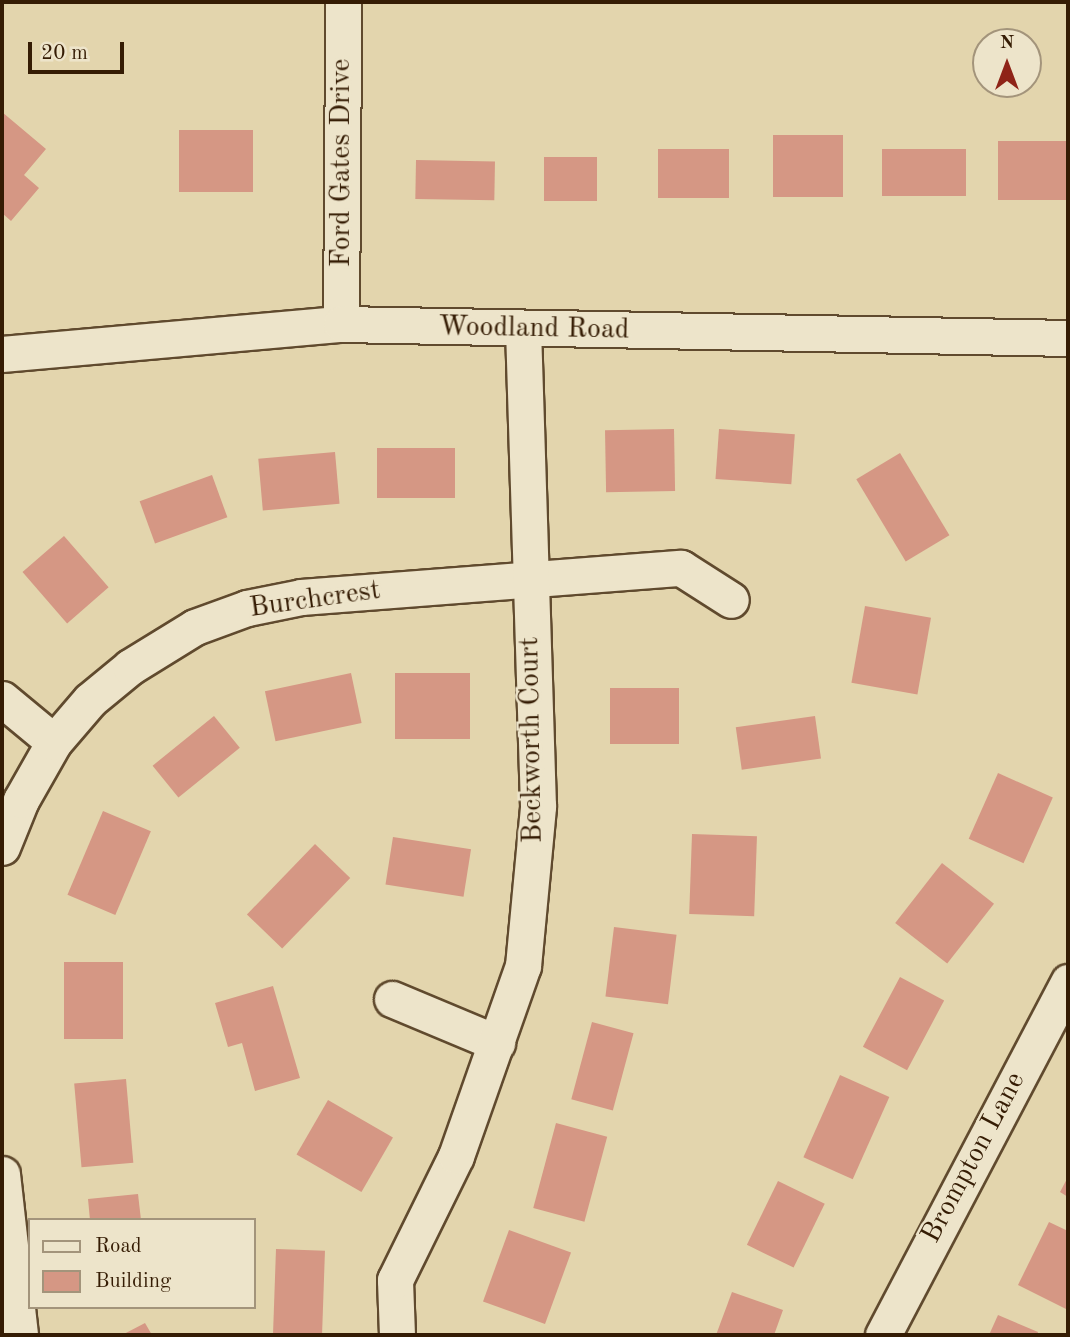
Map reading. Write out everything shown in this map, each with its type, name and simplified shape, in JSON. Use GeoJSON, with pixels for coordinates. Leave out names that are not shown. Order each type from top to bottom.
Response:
{"type":"FeatureCollection","features":[{"type":"Feature","properties":{"kind":"street","name":"Ford Gates Drive"},"geometry":{"type":"LineString","coordinates":[[341,324],[343,2]]}},
{"type":"Feature","properties":{"kind":"street","name":"Woodland Road"},"geometry":{"type":"LineString","coordinates":[[2,354],[341,324],[1068,338]]}},
{"type":"Feature","properties":{"kind":"street","name":"Beckworth Court"},"geometry":{"type":"LineString","coordinates":[[397,1335],[395,1280],[456,1156],[523,966],[538,806],[523,329]]}},
{"type":"Feature","properties":{"kind":"street","name":"Burchcrest"},"geometry":{"type":"LineString","coordinates":[[2,847],[21,800],[54,742],[90,700],[130,667],[195,627],[247,608],[301,597],[529,577],[681,568],[731,600]]}},
{"type":"Feature","properties":{"kind":"street"},"geometry":{"type":"LineString","coordinates":[[2,699],[54,742]]}},
{"type":"Feature","properties":{"kind":"street","name":"Brompton Lane"},"geometry":{"type":"LineString","coordinates":[[883,1335],[1068,982]]}},
{"type":"Feature","properties":{"kind":"street"},"geometry":{"type":"LineString","coordinates":[[392,999],[497,1043]]}},
{"type":"Feature","properties":{"kind":"street"},"geometry":{"type":"LineString","coordinates":[[2,1174],[20,1335]]}},
{"type":"Feature","properties":{"kind":"building"},"geometry":{"type":"Polygon","coordinates":[[[2,112],[46,149],[24,175],[39,188],[11,221],[2,213],[2,112]]]}},
{"type":"Feature","properties":{"kind":"building"},"geometry":{"type":"Polygon","coordinates":[[[179,130],[253,130],[253,192],[179,192],[179,130]]]}},
{"type":"Feature","properties":{"kind":"building"},"geometry":{"type":"Polygon","coordinates":[[[773,135],[843,135],[843,197],[773,197],[773,135]]]}},
{"type":"Feature","properties":{"kind":"building"},"geometry":{"type":"Polygon","coordinates":[[[998,141],[1068,141],[1068,200],[998,200],[998,141]]]}},
{"type":"Feature","properties":{"kind":"building"},"geometry":{"type":"Polygon","coordinates":[[[658,149],[729,149],[729,198],[658,198],[658,149]]]}},
{"type":"Feature","properties":{"kind":"building"},"geometry":{"type":"Polygon","coordinates":[[[882,149],[966,149],[966,196],[882,196],[882,149]]]}},
{"type":"Feature","properties":{"kind":"building"},"geometry":{"type":"Polygon","coordinates":[[[544,157],[597,157],[597,201],[544,201],[544,157]]]}},
{"type":"Feature","properties":{"kind":"building"},"geometry":{"type":"Polygon","coordinates":[[[416,160],[495,161],[494,200],[415,199],[416,160]]]}},
{"type":"Feature","properties":{"kind":"building"},"geometry":{"type":"Polygon","coordinates":[[[674,429],[675,491],[606,492],[605,430],[674,429]]]}},
{"type":"Feature","properties":{"kind":"building"},"geometry":{"type":"Polygon","coordinates":[[[719,429],[795,434],[791,484],[716,479],[719,429]]]}},
{"type":"Feature","properties":{"kind":"building"},"geometry":{"type":"Polygon","coordinates":[[[377,448],[455,448],[455,498],[377,498],[377,448]]]}},
{"type":"Feature","properties":{"kind":"building"},"geometry":{"type":"Polygon","coordinates":[[[335,452],[340,504],[263,511],[258,459],[335,452]]]}},
{"type":"Feature","properties":{"kind":"building"},"geometry":{"type":"Polygon","coordinates":[[[900,453],[949,535],[906,562],[856,479],[900,453]]]}},
{"type":"Feature","properties":{"kind":"building"},"geometry":{"type":"Polygon","coordinates":[[[212,475],[227,517],[155,544],[140,501],[212,475]]]}},
{"type":"Feature","properties":{"kind":"building"},"geometry":{"type":"Polygon","coordinates":[[[64,536],[109,587],[67,623],[22,572],[64,536]]]}},
{"type":"Feature","properties":{"kind":"building"},"geometry":{"type":"Polygon","coordinates":[[[865,606],[931,618],[917,694],[851,683],[865,606]]]}},
{"type":"Feature","properties":{"kind":"building"},"geometry":{"type":"Polygon","coordinates":[[[351,673],[362,723],[276,741],[265,691],[351,673]]]}},
{"type":"Feature","properties":{"kind":"building"},"geometry":{"type":"Polygon","coordinates":[[[395,673],[470,673],[470,739],[395,739],[395,673]]]}},
{"type":"Feature","properties":{"kind":"building"},"geometry":{"type":"Polygon","coordinates":[[[610,688],[679,688],[679,744],[610,744],[610,688]]]}},
{"type":"Feature","properties":{"kind":"building"},"geometry":{"type":"Polygon","coordinates":[[[214,716],[240,748],[178,798],[153,766],[214,716]]]}},
{"type":"Feature","properties":{"kind":"building"},"geometry":{"type":"Polygon","coordinates":[[[815,716],[821,759],[742,770],[736,727],[815,716]]]}},
{"type":"Feature","properties":{"kind":"building"},"geometry":{"type":"Polygon","coordinates":[[[998,773],[1053,797],[1024,863],[969,839],[998,773]]]}},
{"type":"Feature","properties":{"kind":"building"},"geometry":{"type":"Polygon","coordinates":[[[103,811],[151,831],[115,915],[67,895],[103,811]]]}},
{"type":"Feature","properties":{"kind":"building"},"geometry":{"type":"Polygon","coordinates":[[[692,834],[757,836],[754,916],[689,914],[692,834]]]}},
{"type":"Feature","properties":{"kind":"building"},"geometry":{"type":"Polygon","coordinates":[[[393,837],[471,849],[464,897],[385,884],[393,837]]]}},
{"type":"Feature","properties":{"kind":"building"},"geometry":{"type":"Polygon","coordinates":[[[315,844],[350,878],[282,949],[247,914],[315,844]]]}},
{"type":"Feature","properties":{"kind":"building"},"geometry":{"type":"Polygon","coordinates":[[[942,863],[994,904],[947,964],[895,923],[942,863]]]}},
{"type":"Feature","properties":{"kind":"building"},"geometry":{"type":"Polygon","coordinates":[[[614,927],[677,935],[668,1004],[605,996],[614,927]]]}},
{"type":"Feature","properties":{"kind":"building"},"geometry":{"type":"Polygon","coordinates":[[[64,962],[123,962],[123,1039],[64,1039],[64,962]]]}},
{"type":"Feature","properties":{"kind":"building"},"geometry":{"type":"Polygon","coordinates":[[[900,977],[944,1000],[907,1070],[863,1047],[900,977]]]}},
{"type":"Feature","properties":{"kind":"building"},"geometry":{"type":"Polygon","coordinates":[[[273,986],[300,1078],[255,1091],[242,1043],[228,1047],[215,1003],[273,986]]]}},
{"type":"Feature","properties":{"kind":"building"},"geometry":{"type":"Polygon","coordinates":[[[592,1022],[634,1033],[613,1110],[571,1099],[592,1022]]]}},
{"type":"Feature","properties":{"kind":"building"},"geometry":{"type":"Polygon","coordinates":[[[840,1075],[889,1097],[853,1179],[803,1157],[840,1075]]]}},
{"type":"Feature","properties":{"kind":"building"},"geometry":{"type":"Polygon","coordinates":[[[126,1079],[133,1163],[82,1167],[74,1084],[126,1079]]]}},
{"type":"Feature","properties":{"kind":"building"},"geometry":{"type":"Polygon","coordinates":[[[328,1100],[393,1138],[361,1192],[296,1155],[328,1100]]]}},
{"type":"Feature","properties":{"kind":"building"},"geometry":{"type":"Polygon","coordinates":[[[556,1123],[607,1137],[584,1222],[533,1208],[556,1123]]]}},
{"type":"Feature","properties":{"kind":"building"},"geometry":{"type":"Polygon","coordinates":[[[1068,1177],[1068,1197],[1060,1192],[1068,1177]]]}},
{"type":"Feature","properties":{"kind":"building"},"geometry":{"type":"Polygon","coordinates":[[[778,1181],[825,1204],[794,1268],[747,1245],[778,1181]]]}},
{"type":"Feature","properties":{"kind":"building"},"geometry":{"type":"Polygon","coordinates":[[[138,1194],[141,1218],[90,1218],[88,1199],[138,1194]]]}},
{"type":"Feature","properties":{"kind":"building"},"geometry":{"type":"Polygon","coordinates":[[[1049,1222],[1068,1231],[1068,1310],[1018,1285],[1049,1222]]]}},
{"type":"Feature","properties":{"kind":"building"},"geometry":{"type":"Polygon","coordinates":[[[509,1230],[571,1253],[545,1324],[483,1301],[509,1230]]]}},
{"type":"Feature","properties":{"kind":"building"},"geometry":{"type":"Polygon","coordinates":[[[276,1249],[325,1251],[322,1335],[273,1335],[276,1249]]]}},
{"type":"Feature","properties":{"kind":"building"},"geometry":{"type":"Polygon","coordinates":[[[732,1292],[783,1310],[774,1335],[716,1335],[732,1292]]]}},
{"type":"Feature","properties":{"kind":"building"},"geometry":{"type":"Polygon","coordinates":[[[998,1315],[1038,1332],[1037,1335],[989,1335],[998,1315]]]}},
{"type":"Feature","properties":{"kind":"building"},"geometry":{"type":"Polygon","coordinates":[[[145,1323],[152,1335],[122,1335],[145,1323]]]}}]}
